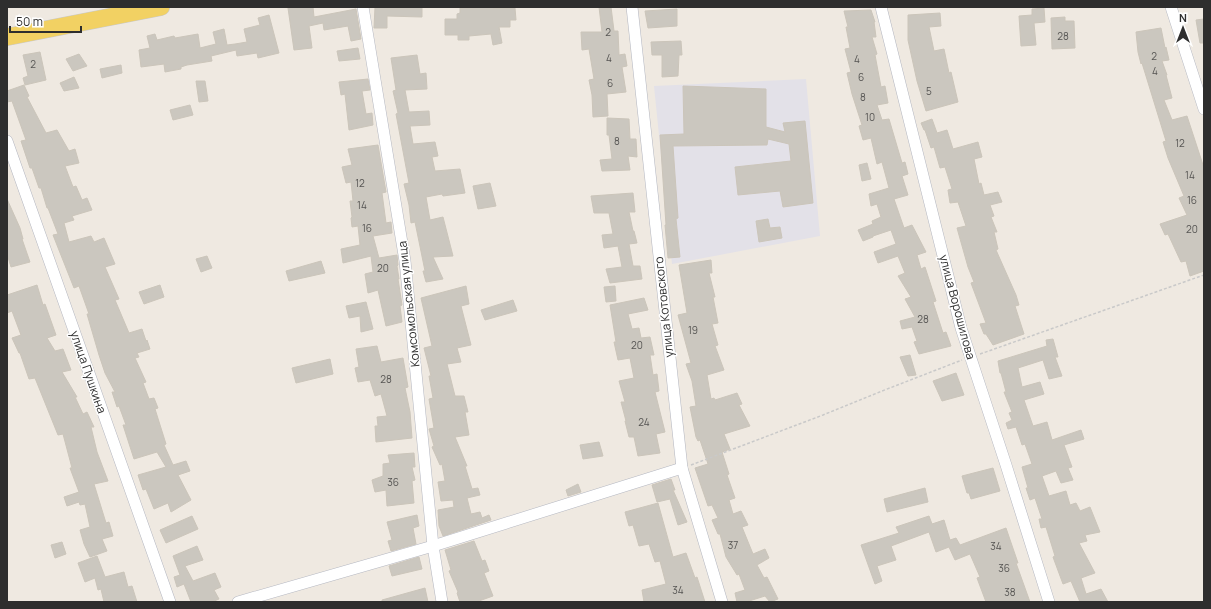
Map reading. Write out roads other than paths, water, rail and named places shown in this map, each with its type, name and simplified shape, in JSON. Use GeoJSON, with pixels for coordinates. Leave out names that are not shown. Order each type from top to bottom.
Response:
{"type":"FeatureCollection","features":[{"type":"Feature","properties":{"kind":"main road"},"geometry":{"type":"LineString","coordinates":[[7,37],[161,7]]}},
{"type":"Feature","properties":{"kind":"street","name":"Комсомольская улица"},"geometry":{"type":"LineString","coordinates":[[363,7],[405,261],[433,546],[442,602]]}},
{"type":"Feature","properties":{"kind":"street","name":"улица Котовского"},"geometry":{"type":"LineString","coordinates":[[632,7],[682,468],[722,602]]}},
{"type":"Feature","properties":{"kind":"street","name":"улица Ворошилова"},"geometry":{"type":"LineString","coordinates":[[881,7],[961,328],[1049,602]]}},
{"type":"Feature","properties":{"kind":"street"},"geometry":{"type":"LineString","coordinates":[[1172,7],[1204,109]]}},
{"type":"Feature","properties":{"kind":"street","name":"улица Пушкина"},"geometry":{"type":"LineString","coordinates":[[7,141],[170,602]]}},
{"type":"Feature","properties":{"kind":"street"},"geometry":{"type":"LineString","coordinates":[[238,602],[433,546],[682,468]]}}]}
